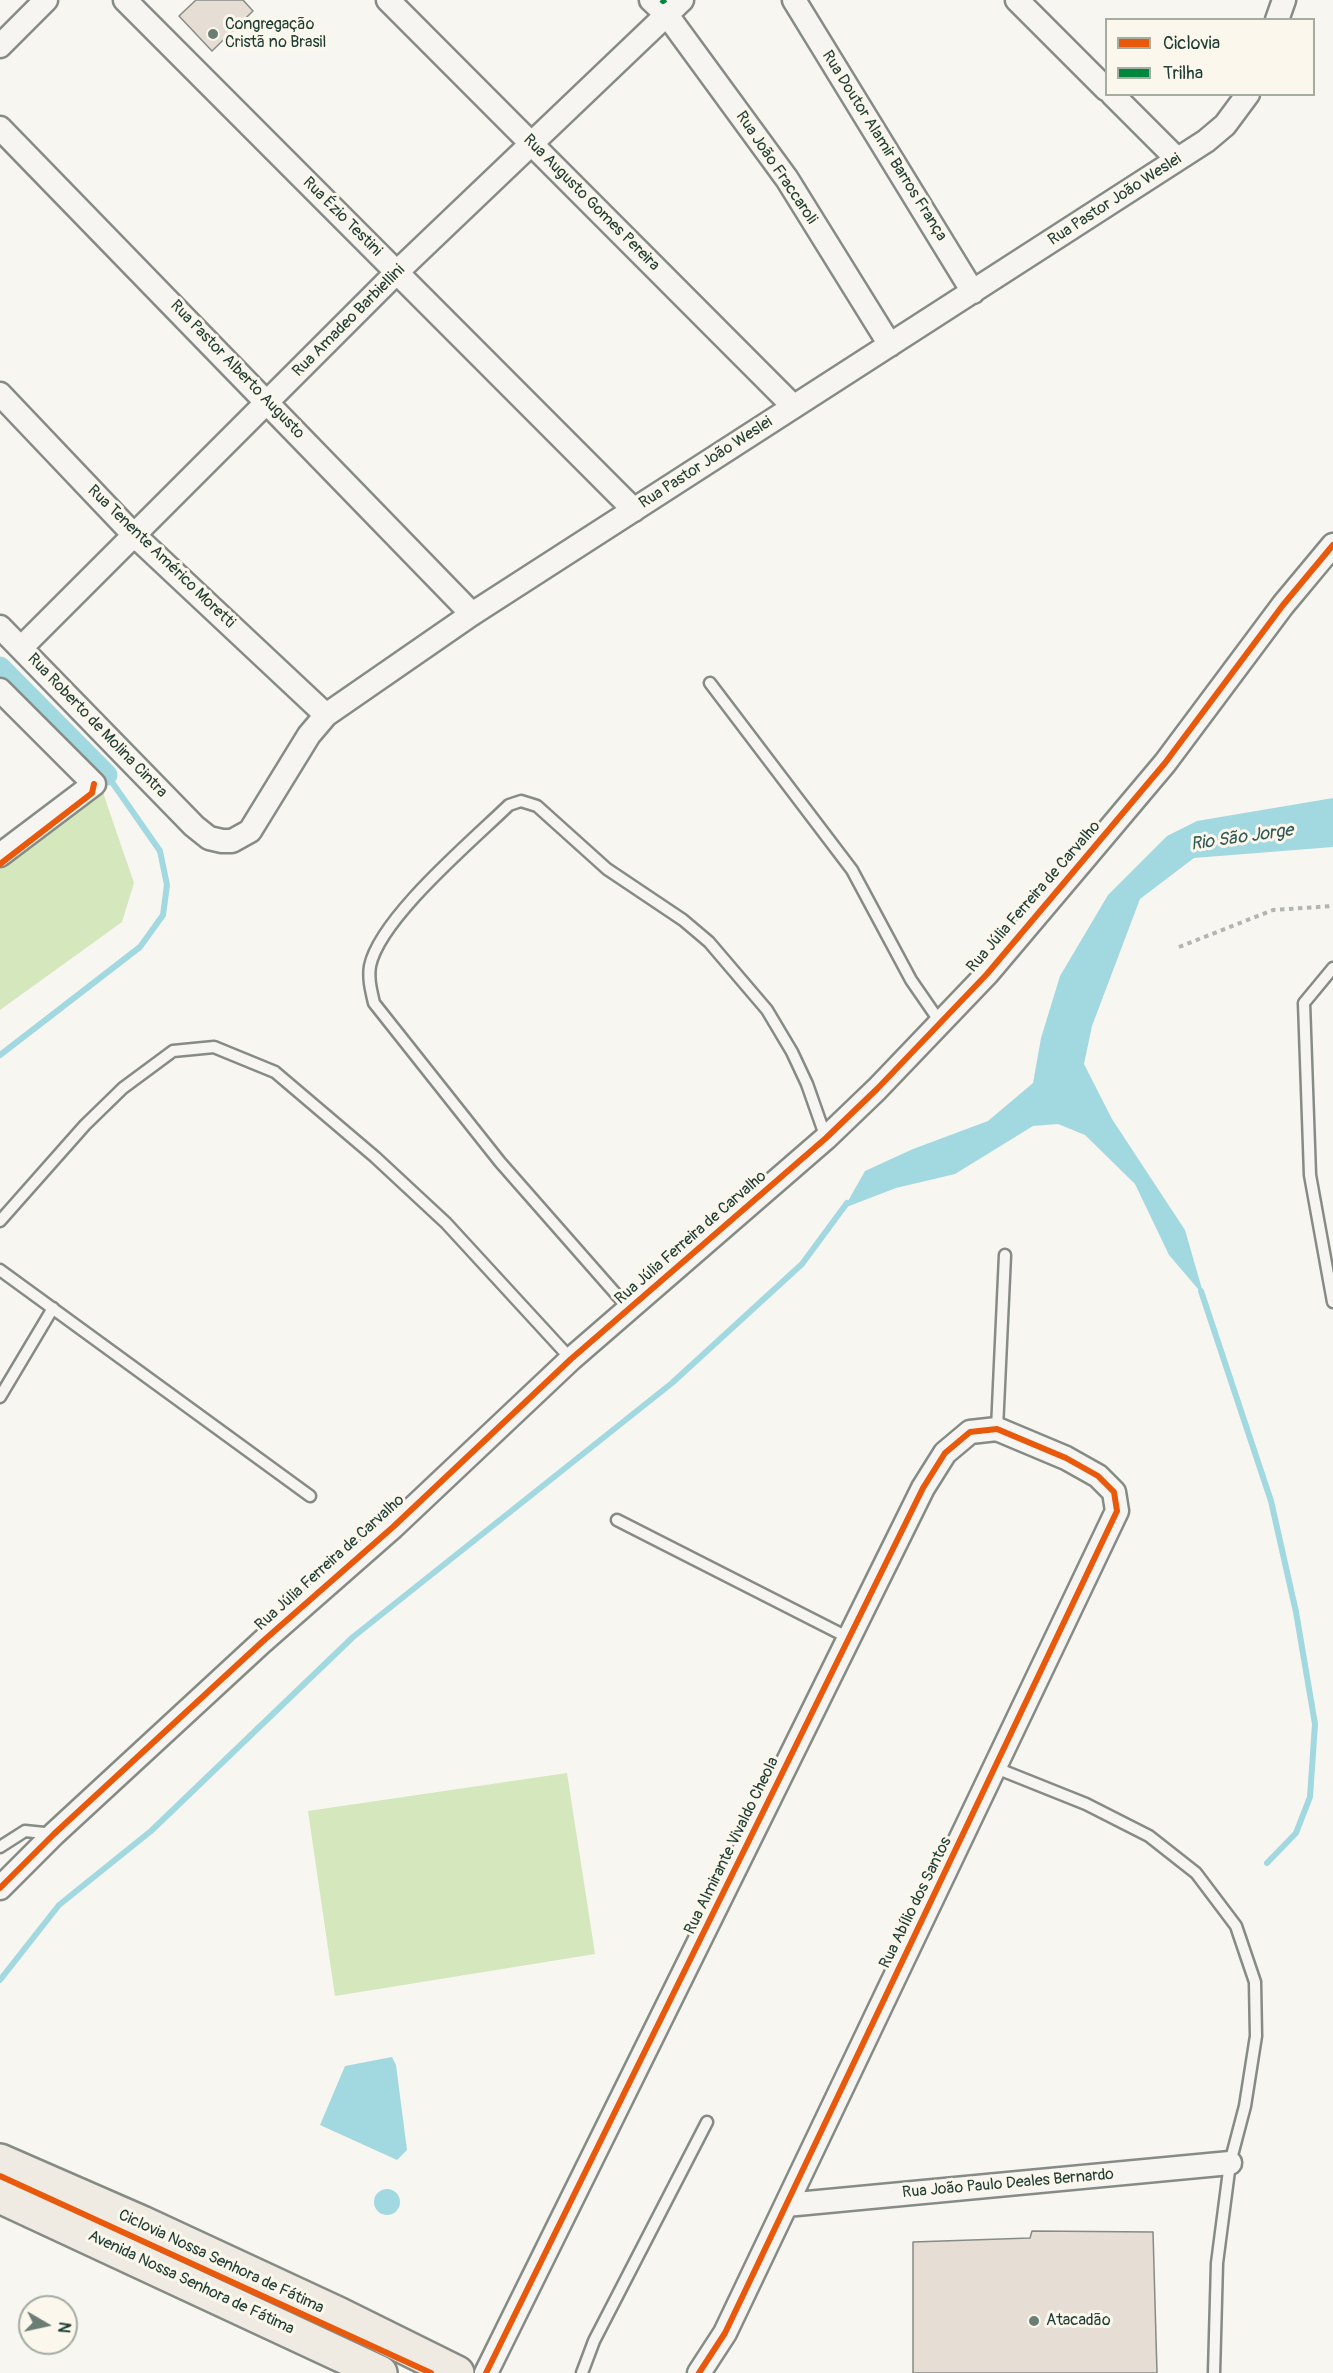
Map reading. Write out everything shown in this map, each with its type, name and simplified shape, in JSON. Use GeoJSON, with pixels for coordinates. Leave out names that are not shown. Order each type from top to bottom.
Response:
{"type":"FeatureCollection","features":[{"type":"Feature","properties":{"kind":"main road","name":"Avenida Nossa Senhora de Fátima"},"geometry":{"type":"LineString","coordinates":[[0,2161],[142,2223],[330,2310],[457,2373]]}},
{"type":"Feature","properties":{"kind":"main road","name":"Avenida Nossa Senhora de Fátima"},"geometry":{"type":"LineString","coordinates":[[0,2196],[380,2373]]}},
{"type":"Feature","properties":{"kind":"street"},"geometry":{"type":"LineString","coordinates":[[0,46],[46,0]]}},
{"type":"Feature","properties":{"kind":"street","name":"Rua Ézio Testini"},"geometry":{"type":"LineString","coordinates":[[125,0],[634,510]]}},
{"type":"Feature","properties":{"kind":"street","name":"Rua Augusto Gomes Pereira"},"geometry":{"type":"LineString","coordinates":[[387,0],[793,406]]}},
{"type":"Feature","properties":{"kind":"street","name":"Rua Doutor Alamir Barros França"},"geometry":{"type":"LineString","coordinates":[[794,0],[973,292]]}},
{"type":"Feature","properties":{"kind":"street"},"geometry":{"type":"LineString","coordinates":[[1017,0],[1105,87]]}},
{"type":"Feature","properties":{"kind":"street","name":"Rua Amadeo Barbiellini"},"geometry":{"type":"LineString","coordinates":[[21,648],[397,272],[532,144],[667,5]]}},
{"type":"Feature","properties":{"kind":"street","name":"Rua João Fraccaroli"},"geometry":{"type":"LineString","coordinates":[[667,5],[787,179],[890,345]]}},
{"type":"Feature","properties":{"kind":"street"},"geometry":{"type":"LineString","coordinates":[[1114,96],[1177,159]]}},
{"type":"Feature","properties":{"kind":"street","name":"Rua Pastor João Weslei"},"geometry":{"type":"LineString","coordinates":[[194,826],[209,838],[222,841],[232,841],[250,831],[309,735],[326,715],[472,614],[1206,141],[1225,124],[1246,96]]}},
{"type":"Feature","properties":{"kind":"street","name":"Rua Pastor Alberto Augusto"},"geometry":{"type":"LineString","coordinates":[[0,128],[472,614]]}},
{"type":"Feature","properties":{"kind":"street","name":"Rua Tenente Américo Moretti"},"geometry":{"type":"LineString","coordinates":[[0,394],[134,534],[326,715]]}},
{"type":"Feature","properties":{"kind":"street","name":"Rua Júlia Ferreira de Carvalho"},"geometry":{"type":"LineString","coordinates":[[0,1888],[54,1834],[262,1642],[393,1527],[571,1359],[826,1138],[877,1089],[987,974],[1165,763],[1283,605],[1333,545]]}},
{"type":"Feature","properties":{"kind":"street","name":"Rua Roberto de Molina Cintra"},"geometry":{"type":"LineString","coordinates":[[0,627],[194,826]]}},
{"type":"Feature","properties":{"kind":"street"},"geometry":{"type":"LineString","coordinates":[[0,690],[94,784],[0,855]]}},
{"type":"Feature","properties":{"kind":"street","name":"Rua Abílio dos Santos"},"geometry":{"type":"LineString","coordinates":[[699,2373],[725,2332],[1117,1511],[1114,1492],[1098,1476],[1066,1458],[997,1429]]}},
{"type":"Feature","properties":{"kind":"street","name":"Rua Almirante Vivaldo Cheola"},"geometry":{"type":"LineString","coordinates":[[486,2373],[923,1488],[945,1453],[970,1432],[997,1429]]}},
{"type":"Feature","properties":{"kind":"street","name":"Rua João Paulo Deales Bernardo"},"geometry":{"type":"LineString","coordinates":[[786,2205],[1230,2163]]}},
{"type":"Feature","properties":{"kind":"lane"},"geometry":{"type":"LineString","coordinates":[[710,683],[852,870],[911,980],[940,1022]]}},
{"type":"Feature","properties":{"kind":"lane"},"geometry":{"type":"LineString","coordinates":[[630,1310],[500,1162],[374,1003],[369,983],[370,965],[382,938],[416,894],[509,805],[521,801],[537,806],[607,869],[683,920],[709,942],[767,1010],[792,1052],[807,1084],[826,1138]]}},
{"type":"Feature","properties":{"kind":"lane"},"geometry":{"type":"LineString","coordinates":[[1333,968],[1304,1003],[1310,1175],[1333,1302]]}},
{"type":"Feature","properties":{"kind":"lane"},"geometry":{"type":"LineString","coordinates":[[0,1221],[85,1125],[123,1089],[173,1051],[214,1047],[275,1072],[375,1157],[446,1223],[571,1359]]}},
{"type":"Feature","properties":{"kind":"lane"},"geometry":{"type":"LineString","coordinates":[[997,1429],[1005,1256]]}},
{"type":"Feature","properties":{"kind":"lane"},"geometry":{"type":"LineString","coordinates":[[0,1270],[310,1496]]}},
{"type":"Feature","properties":{"kind":"lane"},"geometry":{"type":"LineString","coordinates":[[0,1397],[52,1308]]}},
{"type":"Feature","properties":{"kind":"lane"},"geometry":{"type":"LineString","coordinates":[[616,1520],[849,1638]]}},
{"type":"Feature","properties":{"kind":"lane"},"geometry":{"type":"LineString","coordinates":[[996,1768],[1086,1804],[1149,1836],[1196,1873],[1236,1926],[1255,1982],[1257,2036],[1245,2106],[1230,2163],[1217,2263],[1214,2373]]}},
{"type":"Feature","properties":{"kind":"lane"},"geometry":{"type":"LineString","coordinates":[[0,1847],[25,1831],[54,1834]]}},
{"type":"Feature","properties":{"kind":"lane"},"geometry":{"type":"LineString","coordinates":[[582,2373],[594,2341],[707,2122]]}},
{"type":"Feature","properties":{"kind":"path"},"geometry":{"type":"LineString","coordinates":[[1179,947],[1273,910],[1333,906]]}},
{"type":"Feature","properties":{"kind":"green space"},"geometry":{"type":"Polygon","coordinates":[[[99,781],[134,883],[122,922],[0,1010],[0,855],[99,781]]]}},
{"type":"Feature","properties":{"kind":"green space"},"geometry":{"type":"Polygon","coordinates":[[[567,1773],[595,1954],[335,1996],[308,1811],[567,1773]]]}},
{"type":"Feature","properties":{"kind":"water","name":"Rio São Jorge"},"geometry":{"type":"Polygon","coordinates":[[[1333,798],[1333,847],[1194,858],[1140,899],[1092,1026],[1084,1064],[1112,1119],[1185,1230],[1204,1296],[1169,1255],[1135,1184],[1085,1135],[1058,1124],[1033,1126],[955,1174],[896,1188],[844,1208],[865,1171],[913,1149],[988,1121],[1033,1083],[1041,1038],[1060,976],[1108,895],[1167,836],[1197,821],[1333,798]]]}},
{"type":"Feature","properties":{"kind":"water"},"geometry":{"type":"Polygon","coordinates":[[[392,2057],[396,2065],[407,2150],[397,2160],[320,2125],[345,2066],[392,2057]]]}},
{"type":"Feature","properties":{"kind":"water"},"geometry":{"type":"Polygon","coordinates":[[[387,2189],[396,2193],[400,2202],[396,2211],[387,2215],[378,2211],[374,2202],[378,2193],[387,2189]]]}},
{"type":"Feature","properties":{"kind":"building","name":"Congregação Cristã no Brasil"},"geometry":{"type":"Polygon","coordinates":[[[196,0],[243,0],[253,11],[212,51],[179,16],[196,0]]]}},
{"type":"Feature","properties":{"kind":"building","name":"Atacadão"},"geometry":{"type":"Polygon","coordinates":[[[1032,2231],[1153,2232],[1157,2373],[913,2373],[913,2242],[1030,2238],[1032,2231]]]}},
{"type":"Feature","properties":{"kind":"waterway"},"geometry":{"type":"LineString","coordinates":[[0,667],[107,775]]}},
{"type":"Feature","properties":{"kind":"waterway"},"geometry":{"type":"LineString","coordinates":[[0,1055],[140,947],[163,915],[167,885],[160,851],[107,775]]}},
{"type":"Feature","properties":{"kind":"waterway"},"geometry":{"type":"LineString","coordinates":[[0,1980],[59,1905],[151,1831],[353,1637],[672,1383],[802,1264],[847,1203]]}},
{"type":"Feature","properties":{"kind":"waterway"},"geometry":{"type":"LineString","coordinates":[[1201,1291],[1271,1501],[1296,1612],[1315,1724],[1310,1797],[1296,1833],[1267,1863]]}},
{"type":"Feature","properties":{"kind":"marked path"},"geometry":{"type":"LineString","coordinates":[[661,0],[663,2],[666,0]]}},
{"type":"Feature","properties":{"kind":"cycle path"},"geometry":{"type":"LineString","coordinates":[[0,1888],[54,1834],[262,1642],[393,1527],[571,1359],[826,1138],[877,1089],[987,974],[1165,763],[1283,605],[1333,545]]}},
{"type":"Feature","properties":{"kind":"cycle path"},"geometry":{"type":"LineString","coordinates":[[0,864],[92,793],[94,784]]}},
{"type":"Feature","properties":{"kind":"cycle path"},"geometry":{"type":"LineString","coordinates":[[486,2373],[923,1488],[945,1453],[970,1432],[997,1429],[1066,1458],[1098,1476],[1114,1492],[1117,1511],[725,2333],[699,2373]]}},
{"type":"Feature","properties":{"kind":"cycle path","name":"Ciclovia Nossa Senhora de Fátima"},"geometry":{"type":"LineString","coordinates":[[0,2176],[431,2373]]}},
{"type":"Feature","properties":{"kind":"place","name":"Congregação Cristã no Brasil"},"geometry":{"type":"Point","coordinates":[213,34]}},
{"type":"Feature","properties":{"kind":"place","name":"Atacadão"},"geometry":{"type":"Point","coordinates":[1034,2321]}}]}
